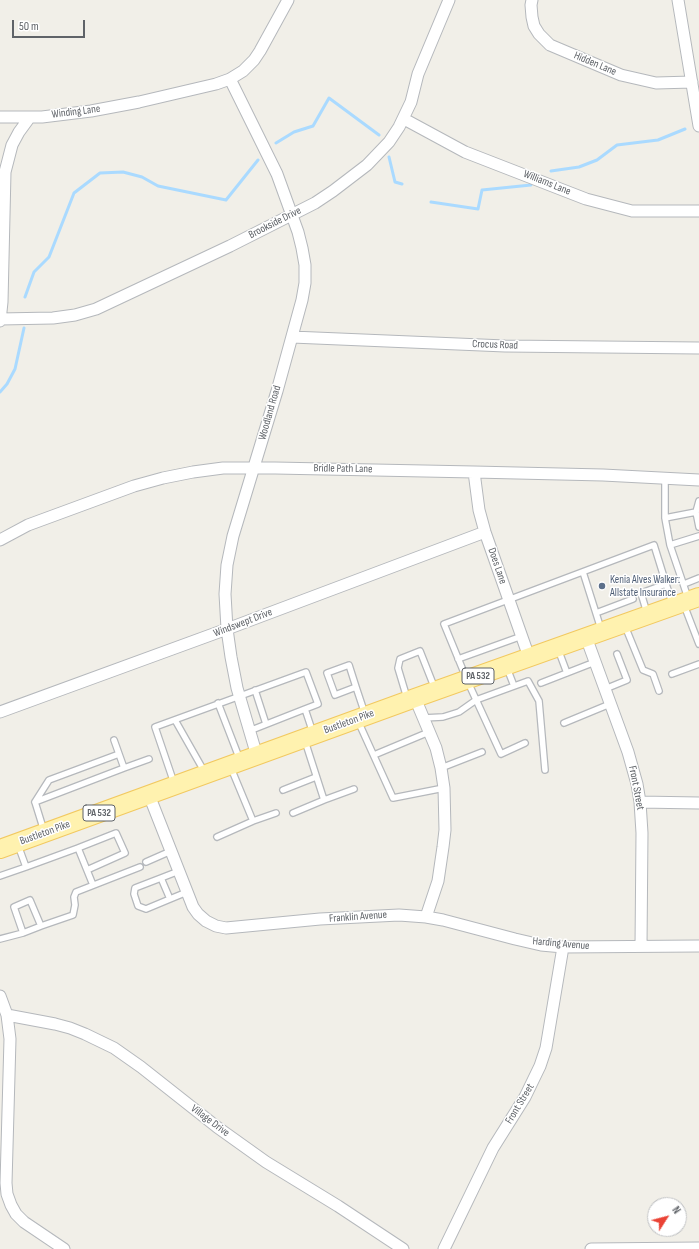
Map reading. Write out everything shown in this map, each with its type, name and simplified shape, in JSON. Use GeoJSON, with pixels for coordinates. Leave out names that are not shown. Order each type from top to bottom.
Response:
{"type":"FeatureCollection","features":[{"type":"Feature","properties":{"kind":"main road","name":"Bustleton Pike"},"geometry":{"type":"LineString","coordinates":[[0,850],[648,615],[686,598]]}},
{"type":"Feature","properties":{"kind":"street","name":"Winding Lane"},"geometry":{"type":"LineString","coordinates":[[0,117],[30,117],[91,111],[139,102],[216,84],[230,79],[243,71],[254,60],[288,0]]}},
{"type":"Feature","properties":{"kind":"street","name":"Brookside Drive"},"geometry":{"type":"LineString","coordinates":[[0,320],[53,318],[96,310],[230,246],[315,203],[333,191],[367,165],[389,142],[404,119],[414,93],[418,74],[450,0]]}},
{"type":"Feature","properties":{"kind":"street","name":"Hidden Lane"},"geometry":{"type":"LineString","coordinates":[[532,0],[531,5],[534,26],[539,34],[550,45],[620,75],[656,82],[692,82]]}},
{"type":"Feature","properties":{"kind":"street"},"geometry":{"type":"LineString","coordinates":[[678,0],[699,126]]}},
{"type":"Feature","properties":{"kind":"street","name":"Woodland Road"},"geometry":{"type":"LineString","coordinates":[[230,79],[277,174],[292,214],[302,248],[305,266],[305,283],[302,300],[233,536],[227,565],[225,594],[227,629],[239,696],[249,731],[242,761]]}},
{"type":"Feature","properties":{"kind":"street"},"geometry":{"type":"LineString","coordinates":[[0,320],[2,302],[2,188],[12,145],[30,117]]}},
{"type":"Feature","properties":{"kind":"street","name":"Williams Lane"},"geometry":{"type":"LineString","coordinates":[[404,119],[464,152],[586,199],[632,211],[699,211]]}},
{"type":"Feature","properties":{"kind":"street","name":"Crocus Road"},"geometry":{"type":"LineString","coordinates":[[292,337],[505,346],[699,348]]}},
{"type":"Feature","properties":{"kind":"street","name":"Bridle Path Lane"},"geometry":{"type":"LineString","coordinates":[[0,540],[28,525],[134,486],[193,472],[223,468],[603,475],[699,480]]}},
{"type":"Feature","properties":{"kind":"street","name":"Does Lane"},"geometry":{"type":"LineString","coordinates":[[474,472],[479,510],[485,532],[529,657]]}},
{"type":"Feature","properties":{"kind":"street","name":"Windswept Drive"},"geometry":{"type":"LineString","coordinates":[[0,712],[485,532]]}},
{"type":"Feature","properties":{"kind":"street","name":"Front Street"},"geometry":{"type":"LineString","coordinates":[[594,634],[596,662],[633,768],[640,802],[642,833],[641,946]]}},
{"type":"Feature","properties":{"kind":"street"},"geometry":{"type":"LineString","coordinates":[[412,700],[423,718],[436,748],[444,788],[444,847],[438,881],[426,917]]}},
{"type":"Feature","properties":{"kind":"street","name":"Franklin Avenue"},"geometry":{"type":"LineString","coordinates":[[150,795],[193,907],[206,921],[216,926],[226,928],[382,915],[426,917]]}},
{"type":"Feature","properties":{"kind":"street"},"geometry":{"type":"LineString","coordinates":[[640,802],[699,803]]}},
{"type":"Feature","properties":{"kind":"street","name":"Harding Avenue"},"geometry":{"type":"LineString","coordinates":[[426,917],[443,920],[514,939],[563,947],[699,946]]}},
{"type":"Feature","properties":{"kind":"street","name":"Front Street"},"geometry":{"type":"LineString","coordinates":[[444,1249],[493,1148],[526,1096],[540,1066],[546,1048],[563,947]]}},
{"type":"Feature","properties":{"kind":"street"},"geometry":{"type":"LineString","coordinates":[[0,996],[10,1039],[6,1183],[7,1194],[16,1214],[24,1222],[64,1249]]}},
{"type":"Feature","properties":{"kind":"street","name":"Village Drive"},"geometry":{"type":"LineString","coordinates":[[4,1011],[70,1028],[95,1038],[114,1048],[141,1066],[217,1127],[266,1162],[338,1206],[403,1249]]}},
{"type":"Feature","properties":{"kind":"street"},"geometry":{"type":"LineString","coordinates":[[591,1249],[699,1248]]}},
{"type":"Feature","properties":{"kind":"lane"},"geometry":{"type":"LineString","coordinates":[[665,479],[666,518],[670,544],[699,644]]}},
{"type":"Feature","properties":{"kind":"lane"},"geometry":{"type":"LineString","coordinates":[[699,501],[696,512],[699,527]]}},
{"type":"Feature","properties":{"kind":"lane"},"geometry":{"type":"LineString","coordinates":[[666,518],[696,512]]}},
{"type":"Feature","properties":{"kind":"lane"},"geometry":{"type":"LineString","coordinates":[[670,544],[699,536]]}},
{"type":"Feature","properties":{"kind":"lane"},"geometry":{"type":"LineString","coordinates":[[525,743],[501,754],[467,680],[444,624],[654,545],[666,584],[686,598]]}},
{"type":"Feature","properties":{"kind":"lane"},"geometry":{"type":"LineString","coordinates":[[583,572],[596,612],[594,634]]}},
{"type":"Feature","properties":{"kind":"lane"},"geometry":{"type":"LineString","coordinates":[[686,598],[699,578]]}},
{"type":"Feature","properties":{"kind":"lane"},"geometry":{"type":"LineString","coordinates":[[648,615],[641,593],[666,584]]}},
{"type":"Feature","properties":{"kind":"lane"},"geometry":{"type":"LineString","coordinates":[[596,612],[633,599]]}},
{"type":"Feature","properties":{"kind":"lane"},"geometry":{"type":"LineString","coordinates":[[624,623],[643,670],[653,674],[659,691]]}},
{"type":"Feature","properties":{"kind":"lane"},"geometry":{"type":"LineString","coordinates":[[458,659],[522,636]]}},
{"type":"Feature","properties":{"kind":"lane"},"geometry":{"type":"LineString","coordinates":[[557,647],[567,673]]}},
{"type":"Feature","properties":{"kind":"lane"},"geometry":{"type":"LineString","coordinates":[[412,700],[398,668],[400,659],[420,651],[436,691]]}},
{"type":"Feature","properties":{"kind":"lane"},"geometry":{"type":"LineString","coordinates":[[605,689],[627,680],[617,654]]}},
{"type":"Feature","properties":{"kind":"lane"},"geometry":{"type":"LineString","coordinates":[[541,683],[596,662]]}},
{"type":"Feature","properties":{"kind":"lane"},"geometry":{"type":"LineString","coordinates":[[672,674],[699,664]]}},
{"type":"Feature","properties":{"kind":"lane"},"geometry":{"type":"LineString","coordinates":[[356,687],[335,695],[327,673],[349,665],[356,687],[362,718],[374,755],[393,798],[444,788]]}},
{"type":"Feature","properties":{"kind":"lane"},"geometry":{"type":"LineString","coordinates":[[506,666],[514,686]]}},
{"type":"Feature","properties":{"kind":"lane"},"geometry":{"type":"LineString","coordinates":[[175,786],[155,727],[306,672],[318,704],[249,731]]}},
{"type":"Feature","properties":{"kind":"lane"},"geometry":{"type":"LineString","coordinates":[[423,718],[443,717],[459,712],[476,700],[528,681],[539,701],[545,770]]}},
{"type":"Feature","properties":{"kind":"lane"},"geometry":{"type":"LineString","coordinates":[[255,690],[266,724]]}},
{"type":"Feature","properties":{"kind":"lane"},"geometry":{"type":"LineString","coordinates":[[218,703],[242,761],[253,821]]}},
{"type":"Feature","properties":{"kind":"lane"},"geometry":{"type":"LineString","coordinates":[[564,723],[610,704]]}},
{"type":"Feature","properties":{"kind":"lane"},"geometry":{"type":"LineString","coordinates":[[305,709],[316,777],[324,800]]}},
{"type":"Feature","properties":{"kind":"lane"},"geometry":{"type":"LineString","coordinates":[[175,720],[206,775]]}},
{"type":"Feature","properties":{"kind":"lane"},"geometry":{"type":"LineString","coordinates":[[374,755],[429,732]]}},
{"type":"Feature","properties":{"kind":"lane"},"geometry":{"type":"LineString","coordinates":[[114,740],[124,768]]}},
{"type":"Feature","properties":{"kind":"lane"},"geometry":{"type":"LineString","coordinates":[[441,768],[482,752]]}},
{"type":"Feature","properties":{"kind":"lane"},"geometry":{"type":"LineString","coordinates":[[35,802],[49,780],[119,754]]}},
{"type":"Feature","properties":{"kind":"lane"},"geometry":{"type":"LineString","coordinates":[[35,802],[149,759]]}},
{"type":"Feature","properties":{"kind":"lane"},"geometry":{"type":"LineString","coordinates":[[282,790],[316,777]]}},
{"type":"Feature","properties":{"kind":"lane"},"geometry":{"type":"LineString","coordinates":[[293,813],[354,789]]}},
{"type":"Feature","properties":{"kind":"lane"},"geometry":{"type":"LineString","coordinates":[[35,802],[45,833]]}},
{"type":"Feature","properties":{"kind":"lane"},"geometry":{"type":"LineString","coordinates":[[217,837],[253,821],[276,813]]}},
{"type":"Feature","properties":{"kind":"lane"},"geometry":{"type":"LineString","coordinates":[[0,876],[116,833],[125,853],[87,870]]}},
{"type":"Feature","properties":{"kind":"lane"},"geometry":{"type":"LineString","coordinates":[[18,843],[26,867]]}},
{"type":"Feature","properties":{"kind":"lane"},"geometry":{"type":"LineString","coordinates":[[78,848],[93,885]]}},
{"type":"Feature","properties":{"kind":"lane"},"geometry":{"type":"LineString","coordinates":[[146,862],[171,851]]}},
{"type":"Feature","properties":{"kind":"lane"},"geometry":{"type":"LineString","coordinates":[[0,939],[23,933],[73,915],[75,905],[74,897],[76,892],[140,867]]}},
{"type":"Feature","properties":{"kind":"lane"},"geometry":{"type":"LineString","coordinates":[[179,871],[135,888],[134,894],[138,906],[146,909],[187,892]]}},
{"type":"Feature","properties":{"kind":"lane"},"geometry":{"type":"LineString","coordinates":[[161,878],[170,899]]}},
{"type":"Feature","properties":{"kind":"lane"},"geometry":{"type":"LineString","coordinates":[[23,933],[14,907],[30,900],[41,926]]}},
{"type":"Feature","properties":{"kind":"waterway"},"geometry":{"type":"LineString","coordinates":[[276,143],[294,132],[313,126],[329,98],[379,135]]}},
{"type":"Feature","properties":{"kind":"waterway"},"geometry":{"type":"LineString","coordinates":[[551,171],[579,167],[597,160],[617,145],[658,140],[685,129]]}},
{"type":"Feature","properties":{"kind":"waterway"},"geometry":{"type":"LineString","coordinates":[[389,157],[395,182],[402,184]]}},
{"type":"Feature","properties":{"kind":"waterway"},"geometry":{"type":"LineString","coordinates":[[25,297],[34,272],[49,257],[74,193],[100,173],[123,172],[142,177],[158,186],[226,200],[258,160]]}},
{"type":"Feature","properties":{"kind":"waterway"},"geometry":{"type":"LineString","coordinates":[[431,202],[478,209],[482,190],[531,185]]}},
{"type":"Feature","properties":{"kind":"waterway"},"geometry":{"type":"LineString","coordinates":[[0,392],[7,384],[15,369],[24,328]]}},
{"type":"Feature","properties":{"kind":"place","name":"Kenia Alves Walker: Allstate Insurance"},"geometry":{"type":"Point","coordinates":[602,586]}}]}
